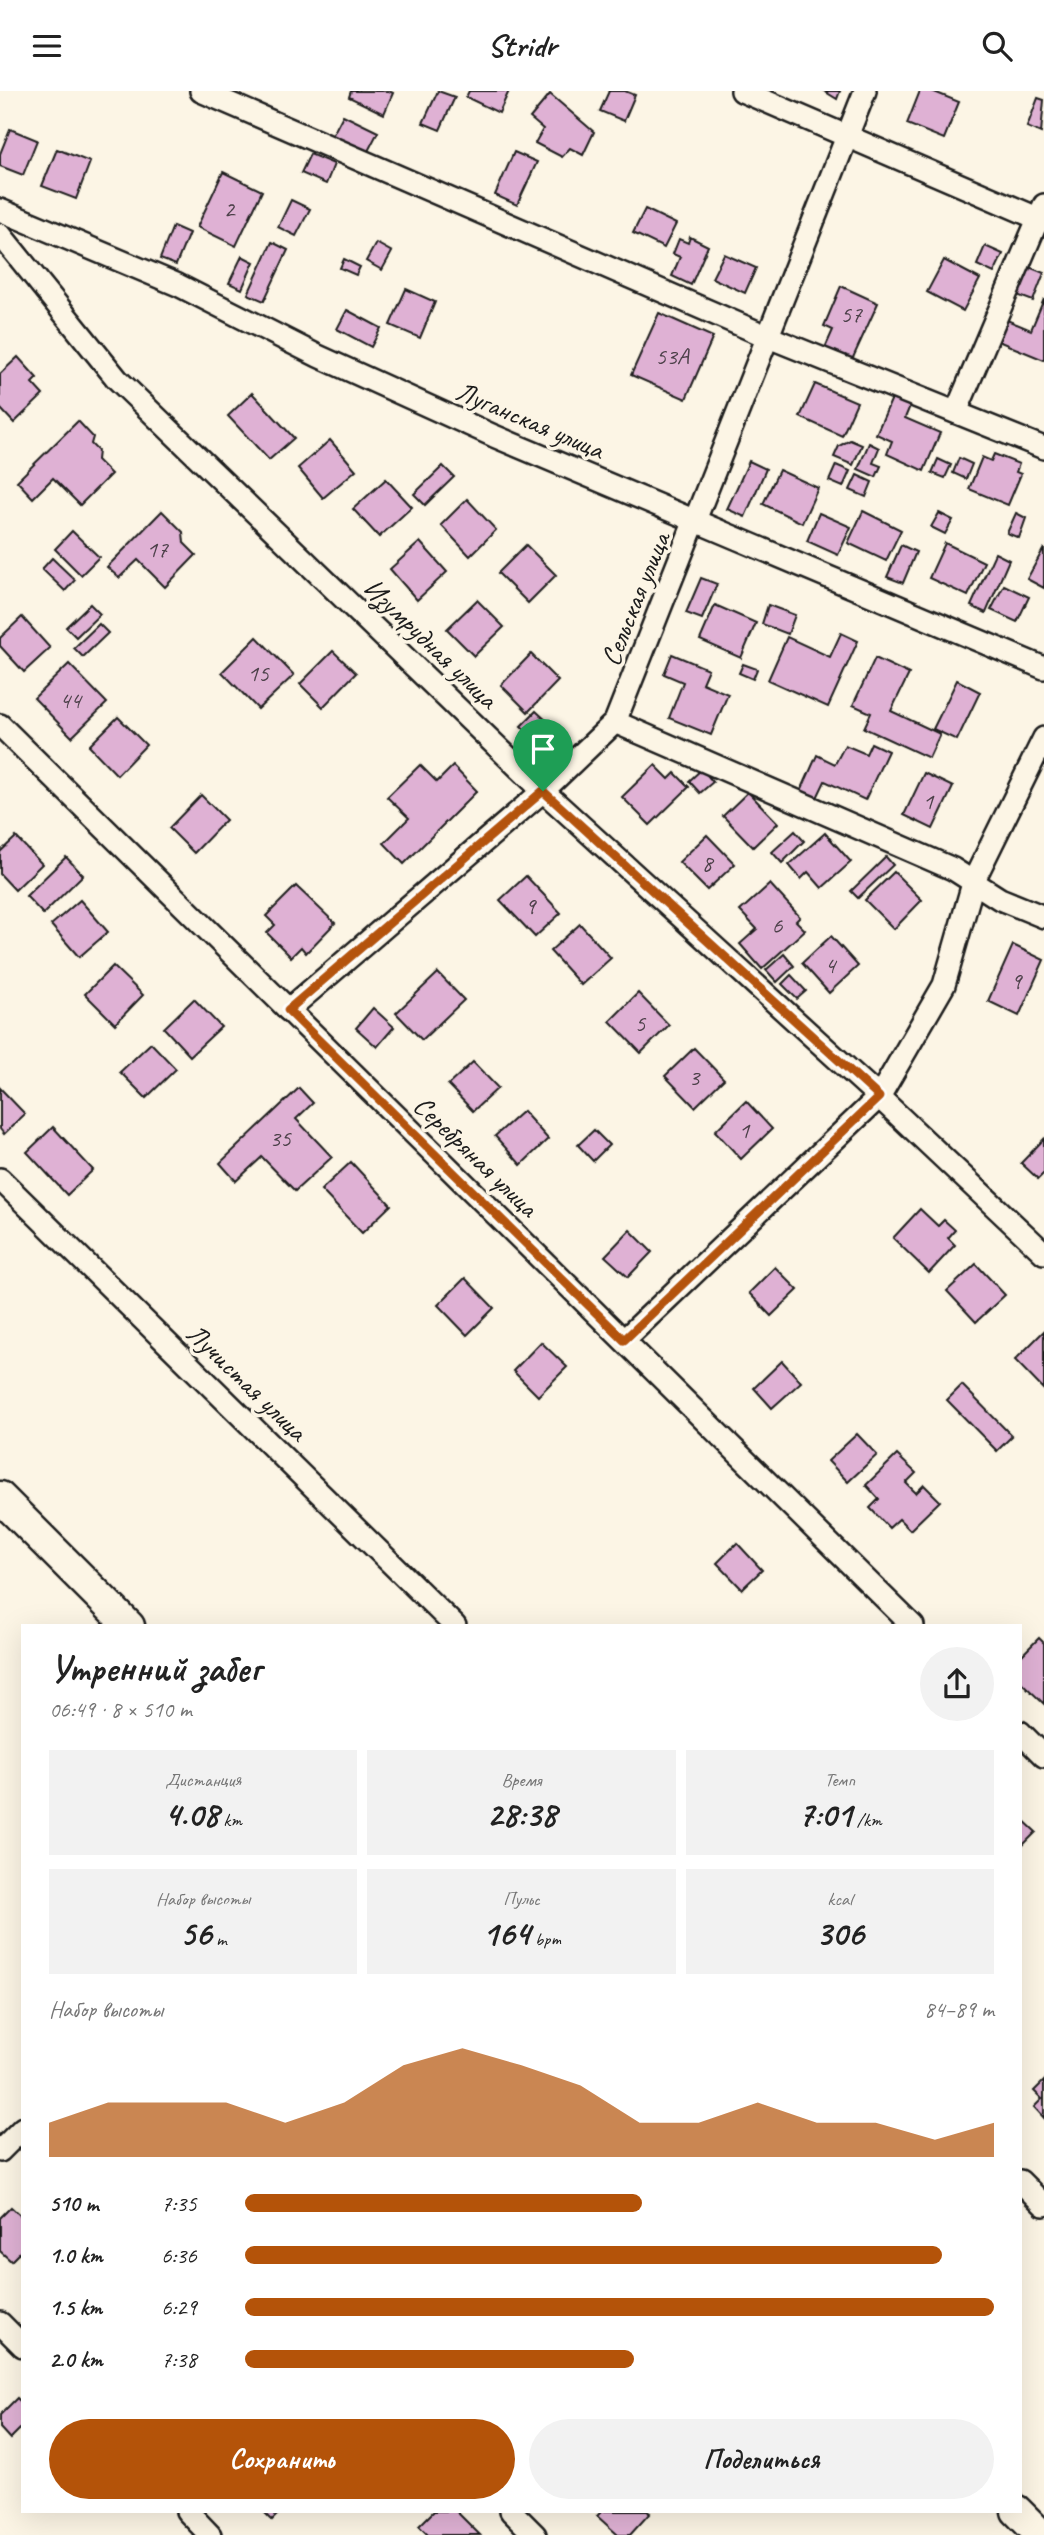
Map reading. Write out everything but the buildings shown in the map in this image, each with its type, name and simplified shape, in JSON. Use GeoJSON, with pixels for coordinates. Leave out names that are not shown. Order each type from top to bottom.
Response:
{"type":"FeatureCollection","features":[{"type":"Feature","properties":{"kind":"main road"},"geometry":{"type":"LineString","coordinates":[[0,1497],[127,1624]]}},
{"type":"Feature","properties":{"kind":"main road"},"geometry":{"type":"LineString","coordinates":[[1019,2513],[1041,2535]]}},
{"type":"Feature","properties":{"kind":"street"},"geometry":{"type":"LineString","coordinates":[[201,91],[766,336],[1044,447]]}},
{"type":"Feature","properties":{"kind":"street"},"geometry":{"type":"LineString","coordinates":[[742,91],[847,137],[1042,215],[956,412]]}},
{"type":"Feature","properties":{"kind":"street","name":"Сельская улица"},"geometry":{"type":"LineString","coordinates":[[288,1010],[543,791],[615,722],[697,522],[766,336],[865,91]]}},
{"type":"Feature","properties":{"kind":"street","name":"Луганская улица"},"geometry":{"type":"LineString","coordinates":[[0,210],[178,285],[318,356],[494,436],[1044,668]]}},
{"type":"Feature","properties":{"kind":"street","name":"Изумрудная улица"},"geometry":{"type":"LineString","coordinates":[[0,235],[117,379],[543,791],[879,1097],[1044,1253]]}},
{"type":"Feature","properties":{"kind":"street"},"geometry":{"type":"LineString","coordinates":[[615,722],[974,880],[1000,899],[1044,917]]}},
{"type":"Feature","properties":{"kind":"street","name":"Серебряная улица"},"geometry":{"type":"LineString","coordinates":[[0,725],[911,1624]]}},
{"type":"Feature","properties":{"kind":"street"},"geometry":{"type":"LineString","coordinates":[[624,1340],[879,1097],[944,985],[974,880],[1044,739]]}},
{"type":"Feature","properties":{"kind":"street","name":"Лучистая улица"},"geometry":{"type":"LineString","coordinates":[[0,1179],[453,1624]]}},
{"type":"Feature","properties":{"kind":"street"},"geometry":{"type":"LineString","coordinates":[[1022,1734],[1044,1756]]}},
{"type":"Feature","properties":{"kind":"street"},"geometry":{"type":"LineString","coordinates":[[0,2151],[21,2130]]}},
{"type":"Feature","properties":{"kind":"street"},"geometry":{"type":"LineString","coordinates":[[1022,2183],[1044,2204]]}},
{"type":"Feature","properties":{"kind":"street"},"geometry":{"type":"LineString","coordinates":[[0,2323],[21,2344]]}},
{"type":"Feature","properties":{"kind":"street"},"geometry":{"type":"LineString","coordinates":[[189,2513],[210,2535]]}},
{"type":"Feature","properties":{"kind":"street"},"geometry":{"type":"LineString","coordinates":[[513,2513],[535,2535]]}},
{"type":"Feature","properties":{"kind":"route"},"geometry":{"type":"LineString","coordinates":[[543,791],[879,1097],[624,1340],[288,1010],[543,791]]}}]}
